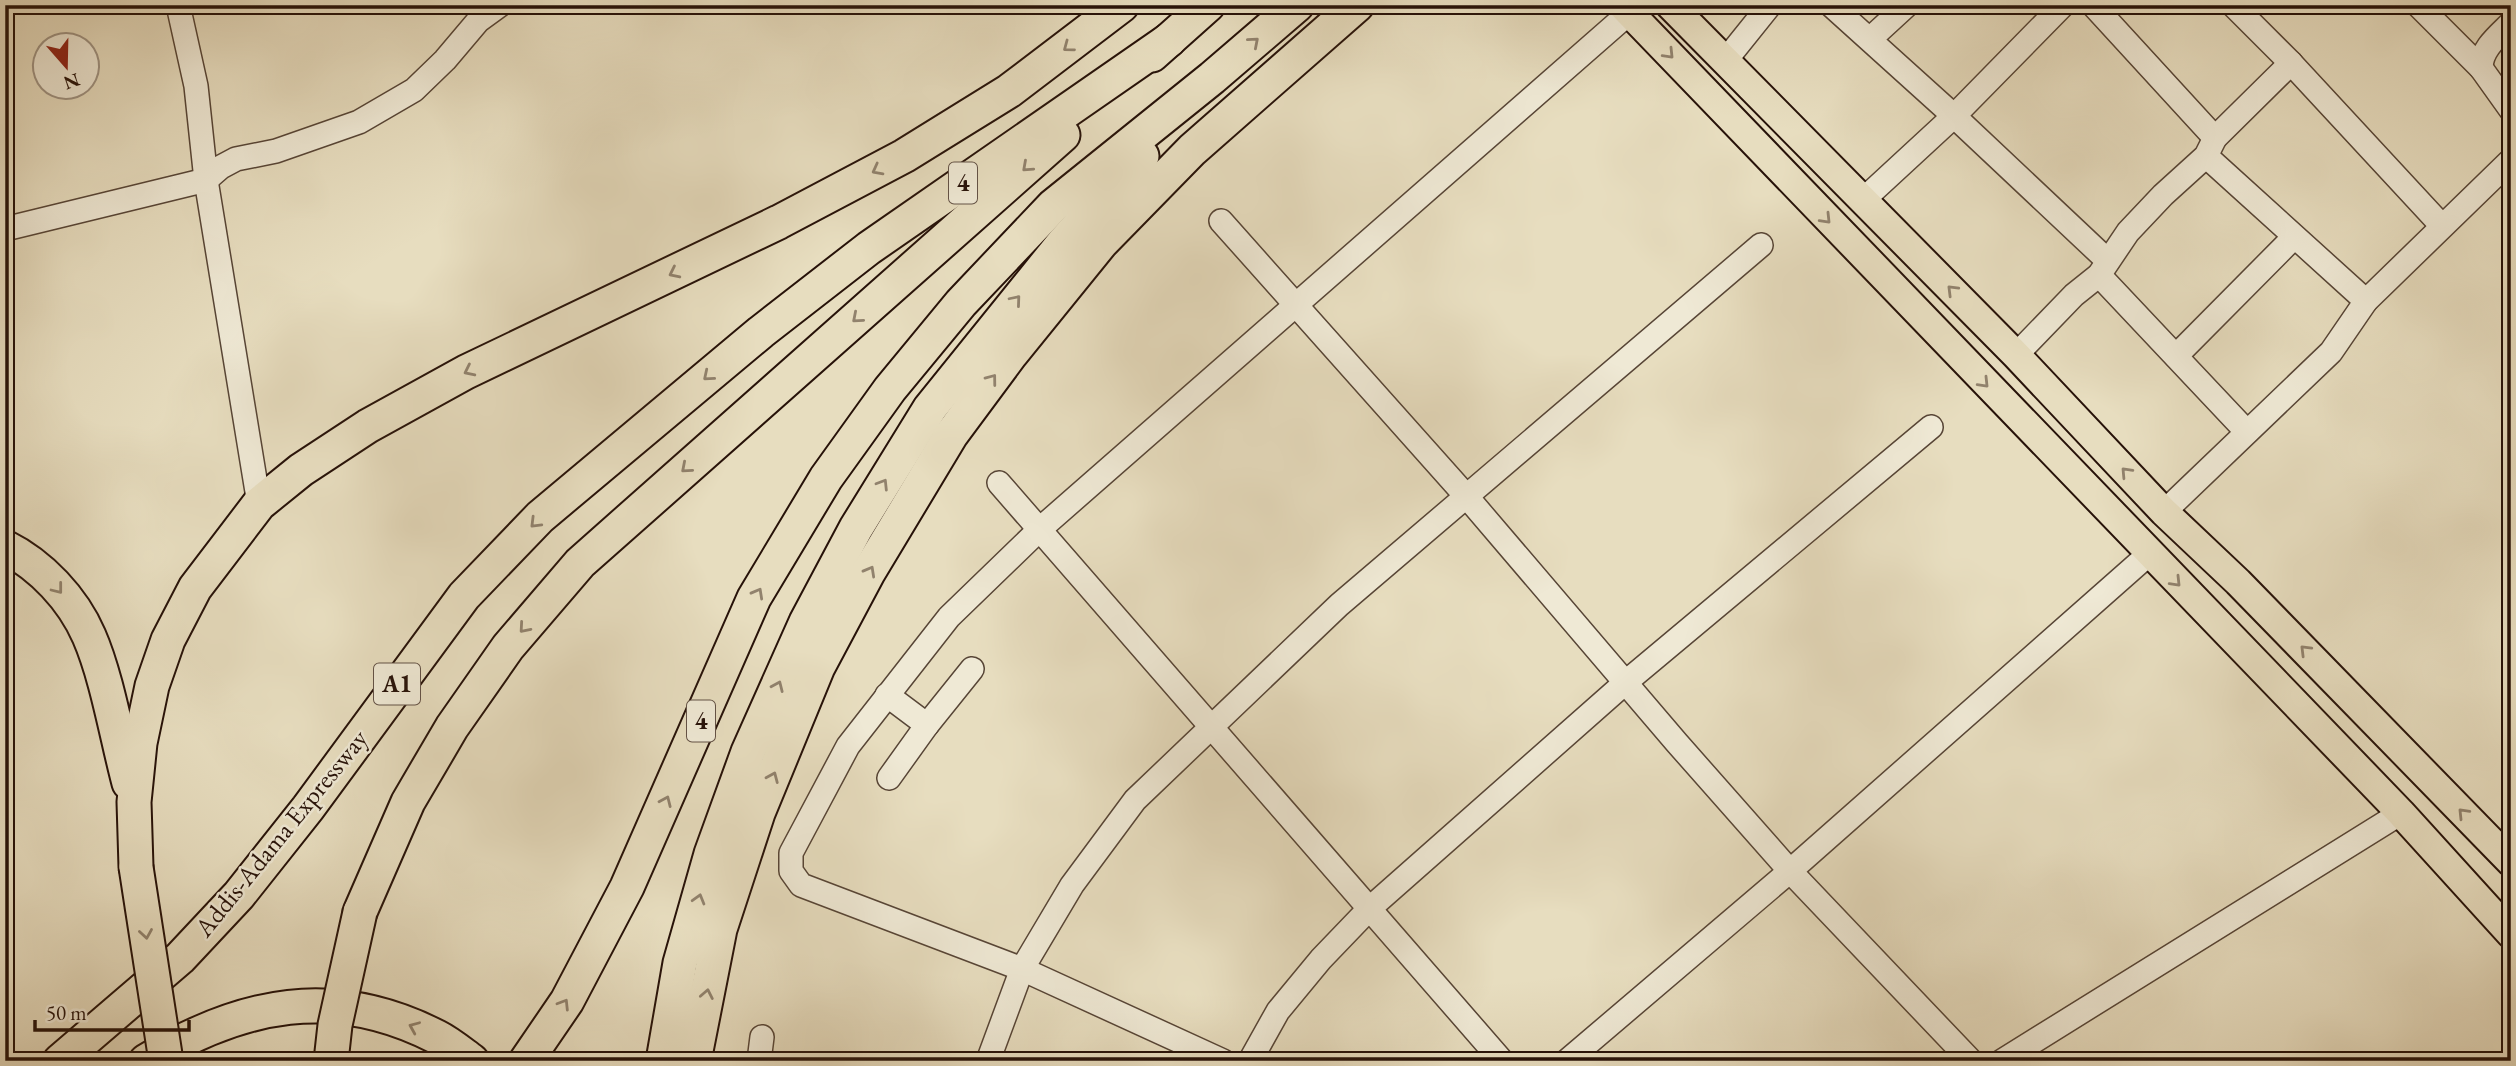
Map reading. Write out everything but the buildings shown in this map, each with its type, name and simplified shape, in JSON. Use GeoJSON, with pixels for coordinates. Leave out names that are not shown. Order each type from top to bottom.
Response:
{"type":"FeatureCollection","features":[{"type":"Feature","properties":{"kind":"highway"},"geometry":{"type":"LineString","coordinates":[[166,1061],[136,867],[134,802],[140,743],[152,686],[168,640],[195,588],[259,504],[301,470],[368,426],[466,372],[779,222],[904,156],[1009,91],[1122,5]]}},
{"type":"Feature","properties":{"kind":"highway","name":"4"},"geometry":{"type":"LineString","coordinates":[[761,332],[869,248],[1169,40],[1208,5]]}},
{"type":"Feature","properties":{"kind":"highway","name":"4"},"geometry":{"type":"LineString","coordinates":[[526,1061],[567,1001],[627,887],[754,598],[826,478],[890,389],[961,303],[1053,206],[1212,78],[1297,5]]}},
{"type":"Feature","properties":{"kind":"highway"},"geometry":{"type":"LineString","coordinates":[[694,1061],[720,929],[758,813],[818,667],[868,573],[951,435],[1011,354],[1101,243],[1192,150],[1357,5]]}},
{"type":"Feature","properties":{"kind":"highway"},"geometry":{"type":"LineString","coordinates":[[331,1061],[338,1012],[360,912],[408,802],[452,727],[508,647],[580,563],[1169,40]]}},
{"type":"Feature","properties":{"kind":"highway"},"geometry":{"type":"LineString","coordinates":[[663,1061],[680,963],[712,854],[743,764],[806,622],[856,527],[930,408],[988,334],[1064,242],[1212,78]]}},
{"type":"Feature","properties":{"kind":"highway","name":"Addis-Adama Expressway"},"geometry":{"type":"LineString","coordinates":[[60,1061],[180,958],[239,895],[308,808],[464,596],[499,559],[540,517],[761,332]]}},
{"type":"Feature","properties":{"kind":"highway"},"geometry":{"type":"LineString","coordinates":[[5,547],[32,563],[52,581],[89,636],[134,802]]}},
{"type":"Feature","properties":{"kind":"highway"},"geometry":{"type":"LineString","coordinates":[[146,1061],[218,1024],[260,1012],[303,1005],[346,1006],[385,1014],[438,1037],[472,1061]]}},
{"type":"Feature","properties":{"kind":"main road"},"geometry":{"type":"LineString","coordinates":[[1670,5],[2016,355],[2164,512],[2238,582],[2511,862]]}},
{"type":"Feature","properties":{"kind":"main road"},"geometry":{"type":"LineString","coordinates":[[1626,9],[2401,813],[2511,934]]}},
{"type":"Feature","properties":{"kind":"street"},"geometry":{"type":"LineString","coordinates":[[178,5],[196,86],[206,180],[259,504]]}},
{"type":"Feature","properties":{"kind":"street"},"geometry":{"type":"LineString","coordinates":[[5,229],[206,180],[236,159],[276,151],[359,122],[414,90],[446,60],[478,21],[500,5]]}},
{"type":"Feature","properties":{"kind":"street"},"geometry":{"type":"LineString","coordinates":[[1725,61],[1770,5]]}},
{"type":"Feature","properties":{"kind":"street"},"geometry":{"type":"LineString","coordinates":[[1831,5],[1954,116],[2103,268],[2176,356],[2247,432]]}},
{"type":"Feature","properties":{"kind":"street"},"geometry":{"type":"LineString","coordinates":[[1870,39],[1907,5]]}},
{"type":"Feature","properties":{"kind":"street"},"geometry":{"type":"LineString","coordinates":[[1863,200],[1954,116],[2063,5]]}},
{"type":"Feature","properties":{"kind":"street"},"geometry":{"type":"LineString","coordinates":[[2094,5],[2211,147],[2294,237],[2365,300]]}},
{"type":"Feature","properties":{"kind":"street"},"geometry":{"type":"LineString","coordinates":[[2233,5],[2291,63],[2442,226]]}},
{"type":"Feature","properties":{"kind":"street"},"geometry":{"type":"LineString","coordinates":[[2418,5],[2481,68],[2511,110]]}},
{"type":"Feature","properties":{"kind":"street"},"geometry":{"type":"LineString","coordinates":[[1223,1061],[1022,969],[801,885],[791,871],[791,853],[848,746],[949,617],[1040,529],[1296,305],[1626,9]]}},
{"type":"Feature","properties":{"kind":"street"},"geometry":{"type":"LineString","coordinates":[[2481,68],[2481,58],[2511,23]]}},
{"type":"Feature","properties":{"kind":"street"},"geometry":{"type":"LineString","coordinates":[[2016,355],[2103,268],[2137,223],[2291,63]]}},
{"type":"Feature","properties":{"kind":"street"},"geometry":{"type":"LineString","coordinates":[[2164,512],[2331,352],[2365,300],[2511,160]]}},
{"type":"Feature","properties":{"kind":"street"},"geometry":{"type":"LineString","coordinates":[[1222,221],[1466,497],[1790,871],[1971,1061]]}},
{"type":"Feature","properties":{"kind":"street"},"geometry":{"type":"LineString","coordinates":[[2176,356],[2294,237]]}},
{"type":"Feature","properties":{"kind":"street"},"geometry":{"type":"LineString","coordinates":[[988,1061],[1022,969],[1072,885],[1135,800],[1339,605],[1761,245]]}},
{"type":"Feature","properties":{"kind":"street"},"geometry":{"type":"LineString","coordinates":[[1250,1061],[1278,1011],[1321,959],[1369,909],[1626,682],[1931,427]]}},
{"type":"Feature","properties":{"kind":"street"},"geometry":{"type":"LineString","coordinates":[[999,483],[1502,1061]]}},
{"type":"Feature","properties":{"kind":"street"},"geometry":{"type":"LineString","coordinates":[[1567,1061],[1790,871],[2149,554]]}},
{"type":"Feature","properties":{"kind":"street"},"geometry":{"type":"LineString","coordinates":[[890,778],[927,725],[972,669]]}},
{"type":"Feature","properties":{"kind":"street"},"geometry":{"type":"LineString","coordinates":[[887,695],[927,725]]}},
{"type":"Feature","properties":{"kind":"street"},"geometry":{"type":"LineString","coordinates":[[2002,1061],[2401,813]]}},
{"type":"Feature","properties":{"kind":"street"},"geometry":{"type":"LineString","coordinates":[[759,1061],[762,1037]]}}]}
